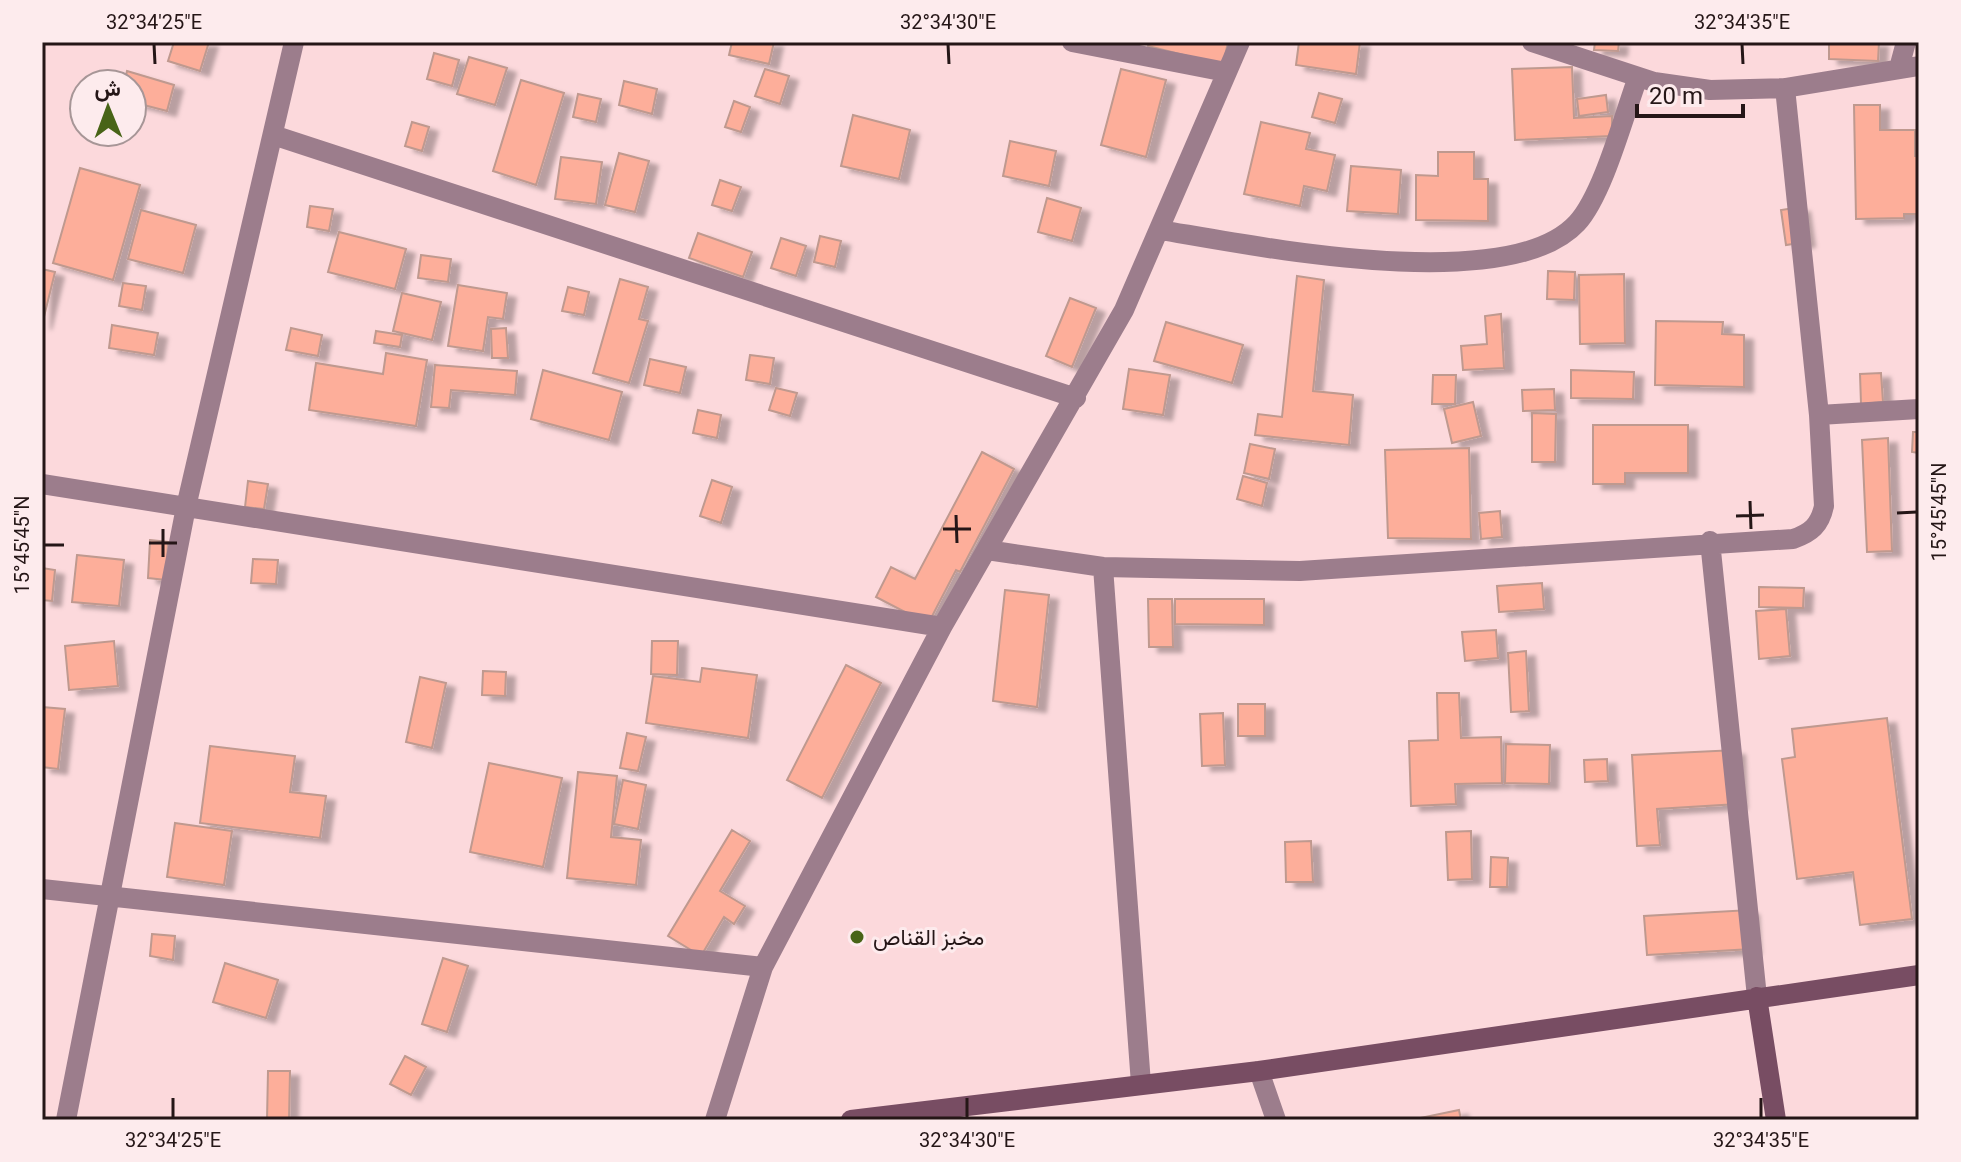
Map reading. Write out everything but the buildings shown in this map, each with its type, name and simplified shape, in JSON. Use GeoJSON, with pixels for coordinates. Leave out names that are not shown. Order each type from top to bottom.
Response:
{"type":"FeatureCollection","features":[{"type":"Feature","properties":{"kind":"street"},"geometry":{"type":"LineString","coordinates":[[66,1120],[186,507],[294,42]]}},
{"type":"Feature","properties":{"kind":"street"},"geometry":{"type":"LineString","coordinates":[[1072,42],[1226,72]]}},
{"type":"Feature","properties":{"kind":"street"},"geometry":{"type":"LineString","coordinates":[[715,1120],[763,967],[942,627],[1124,310],[1240,42]]}},
{"type":"Feature","properties":{"kind":"street"},"geometry":{"type":"LineString","coordinates":[[1532,42],[1638,77],[1677,87],[1710,90],[1833,83],[1909,67],[1906,42]]}},
{"type":"Feature","properties":{"kind":"street"},"geometry":{"type":"LineString","coordinates":[[1160,230],[1351,258],[1398,261],[1474,260],[1522,251],[1558,238],[1577,223],[1595,195],[1638,77]]}},
{"type":"Feature","properties":{"kind":"street"},"geometry":{"type":"LineString","coordinates":[[987,550],[1103,567],[1300,571],[1464,563],[1710,541],[1793,539],[1807,534],[1821,519],[1824,506],[1819,415],[1785,88]]}},
{"type":"Feature","properties":{"kind":"street"},"geometry":{"type":"LineString","coordinates":[[273,135],[1076,398]]}},
{"type":"Feature","properties":{"kind":"street"},"geometry":{"type":"LineString","coordinates":[[1819,415],[1919,409]]}},
{"type":"Feature","properties":{"kind":"street"},"geometry":{"type":"LineString","coordinates":[[42,484],[942,627]]}},
{"type":"Feature","properties":{"kind":"street"},"geometry":{"type":"LineString","coordinates":[[1710,541],[1757,997],[1776,1120]]}},
{"type":"Feature","properties":{"kind":"street"},"geometry":{"type":"LineString","coordinates":[[1103,567],[1141,1084]]}},
{"type":"Feature","properties":{"kind":"street"},"geometry":{"type":"LineString","coordinates":[[42,889],[763,967]]}},
{"type":"Feature","properties":{"kind":"street"},"geometry":{"type":"LineString","coordinates":[[851,1120],[910,1117],[1141,1084],[1259,1071],[1919,975]]}},
{"type":"Feature","properties":{"kind":"street"},"geometry":{"type":"LineString","coordinates":[[1259,1071],[1276,1120]]}},
{"type":"Feature","properties":{"kind":"place","name":"مخبز القناص"},"geometry":{"type":"Point","coordinates":[857,937]}}]}
